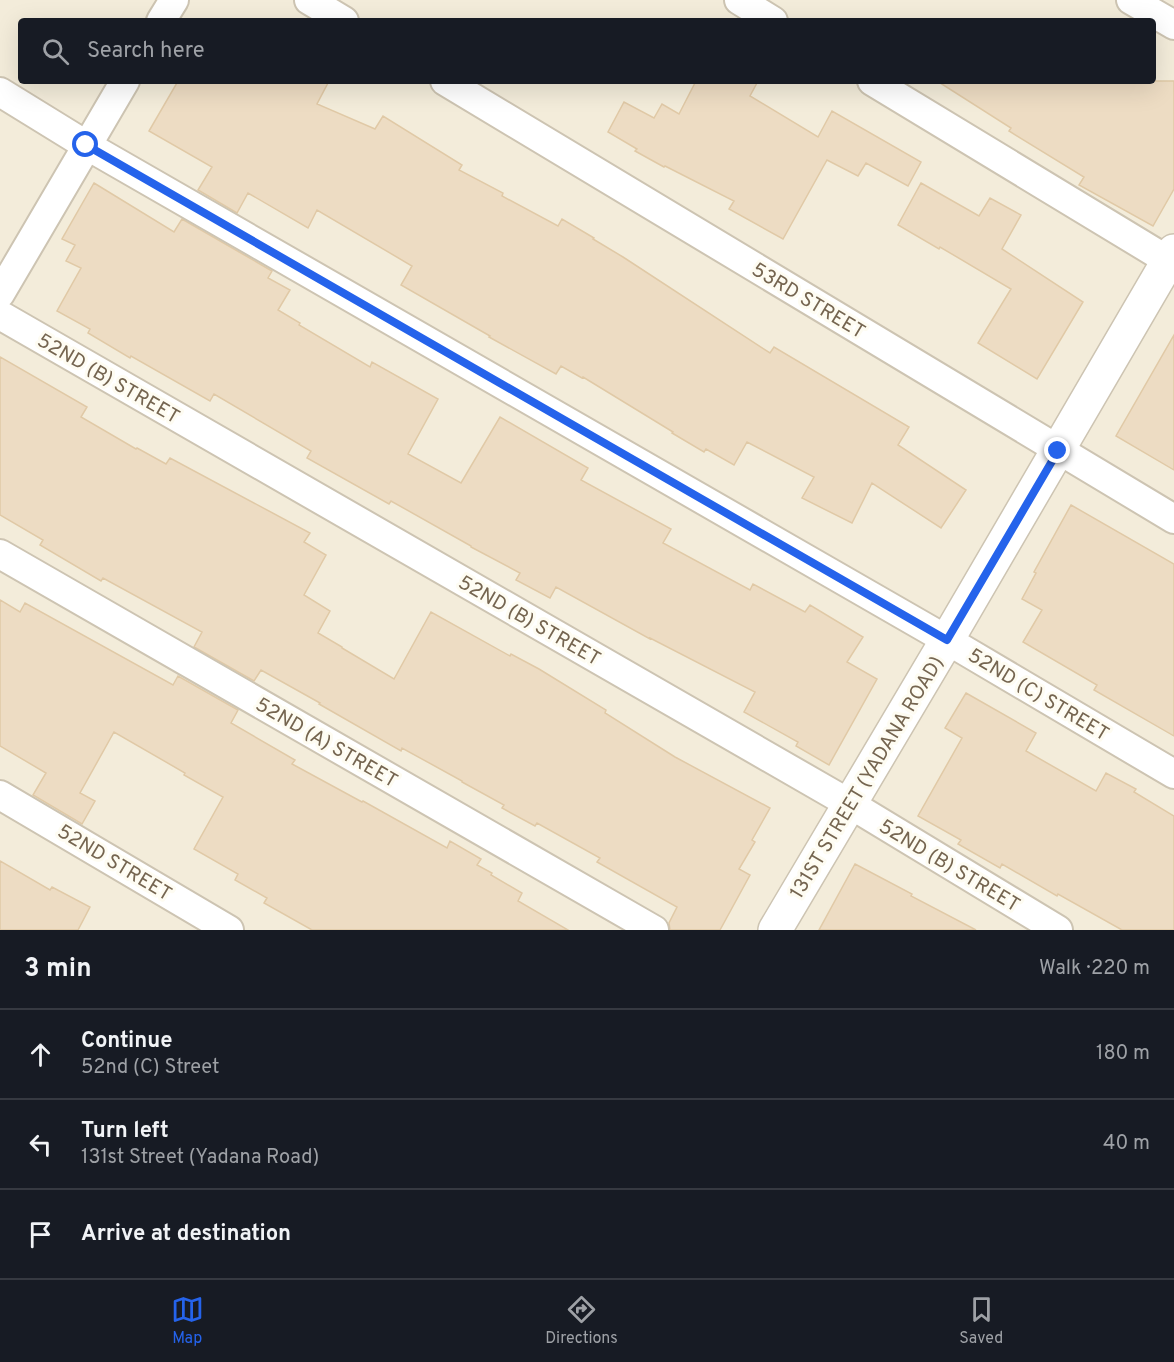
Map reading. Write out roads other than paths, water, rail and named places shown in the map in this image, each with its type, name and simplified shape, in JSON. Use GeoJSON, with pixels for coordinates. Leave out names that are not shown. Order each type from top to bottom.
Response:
{"type":"FeatureCollection","features":[{"type":"Feature","properties":{"kind":"street"},"geometry":{"type":"LineString","coordinates":[[163,18],[174,0]]}},
{"type":"Feature","properties":{"kind":"street"},"geometry":{"type":"LineString","coordinates":[[309,0],[339,18]]}},
{"type":"Feature","properties":{"kind":"street"},"geometry":{"type":"LineString","coordinates":[[739,0],[768,18]]}},
{"type":"Feature","properties":{"kind":"street"},"geometry":{"type":"LineString","coordinates":[[1131,0],[1174,25]]}},
{"type":"Feature","properties":{"kind":"street"},"geometry":{"type":"LineString","coordinates":[[0,294],[123,84]]}},
{"type":"Feature","properties":{"kind":"street","name":"53RD STREET"},"geometry":{"type":"LineString","coordinates":[[450,84],[1174,519]]}},
{"type":"Feature","properties":{"kind":"street"},"geometry":{"type":"LineString","coordinates":[[877,84],[1172,258]]}},
{"type":"Feature","properties":{"kind":"street","name":"52ND (C) STREET"},"geometry":{"type":"LineString","coordinates":[[0,92],[86,145],[947,640],[1174,774]]}},
{"type":"Feature","properties":{"kind":"street","name":"131ST STREET (YADANA ROAD)"},"geometry":{"type":"LineString","coordinates":[[775,930],[1172,258]]}},
{"type":"Feature","properties":{"kind":"street","name":"52ND (B) STREET"},"geometry":{"type":"LineString","coordinates":[[0,315],[850,804],[1058,930]]}},
{"type":"Feature","properties":{"kind":"street","name":"52ND (A) STREET"},"geometry":{"type":"LineString","coordinates":[[0,554],[654,930]]}},
{"type":"Feature","properties":{"kind":"street","name":"52ND STREET"},"geometry":{"type":"LineString","coordinates":[[0,795],[229,930]]}}]}
